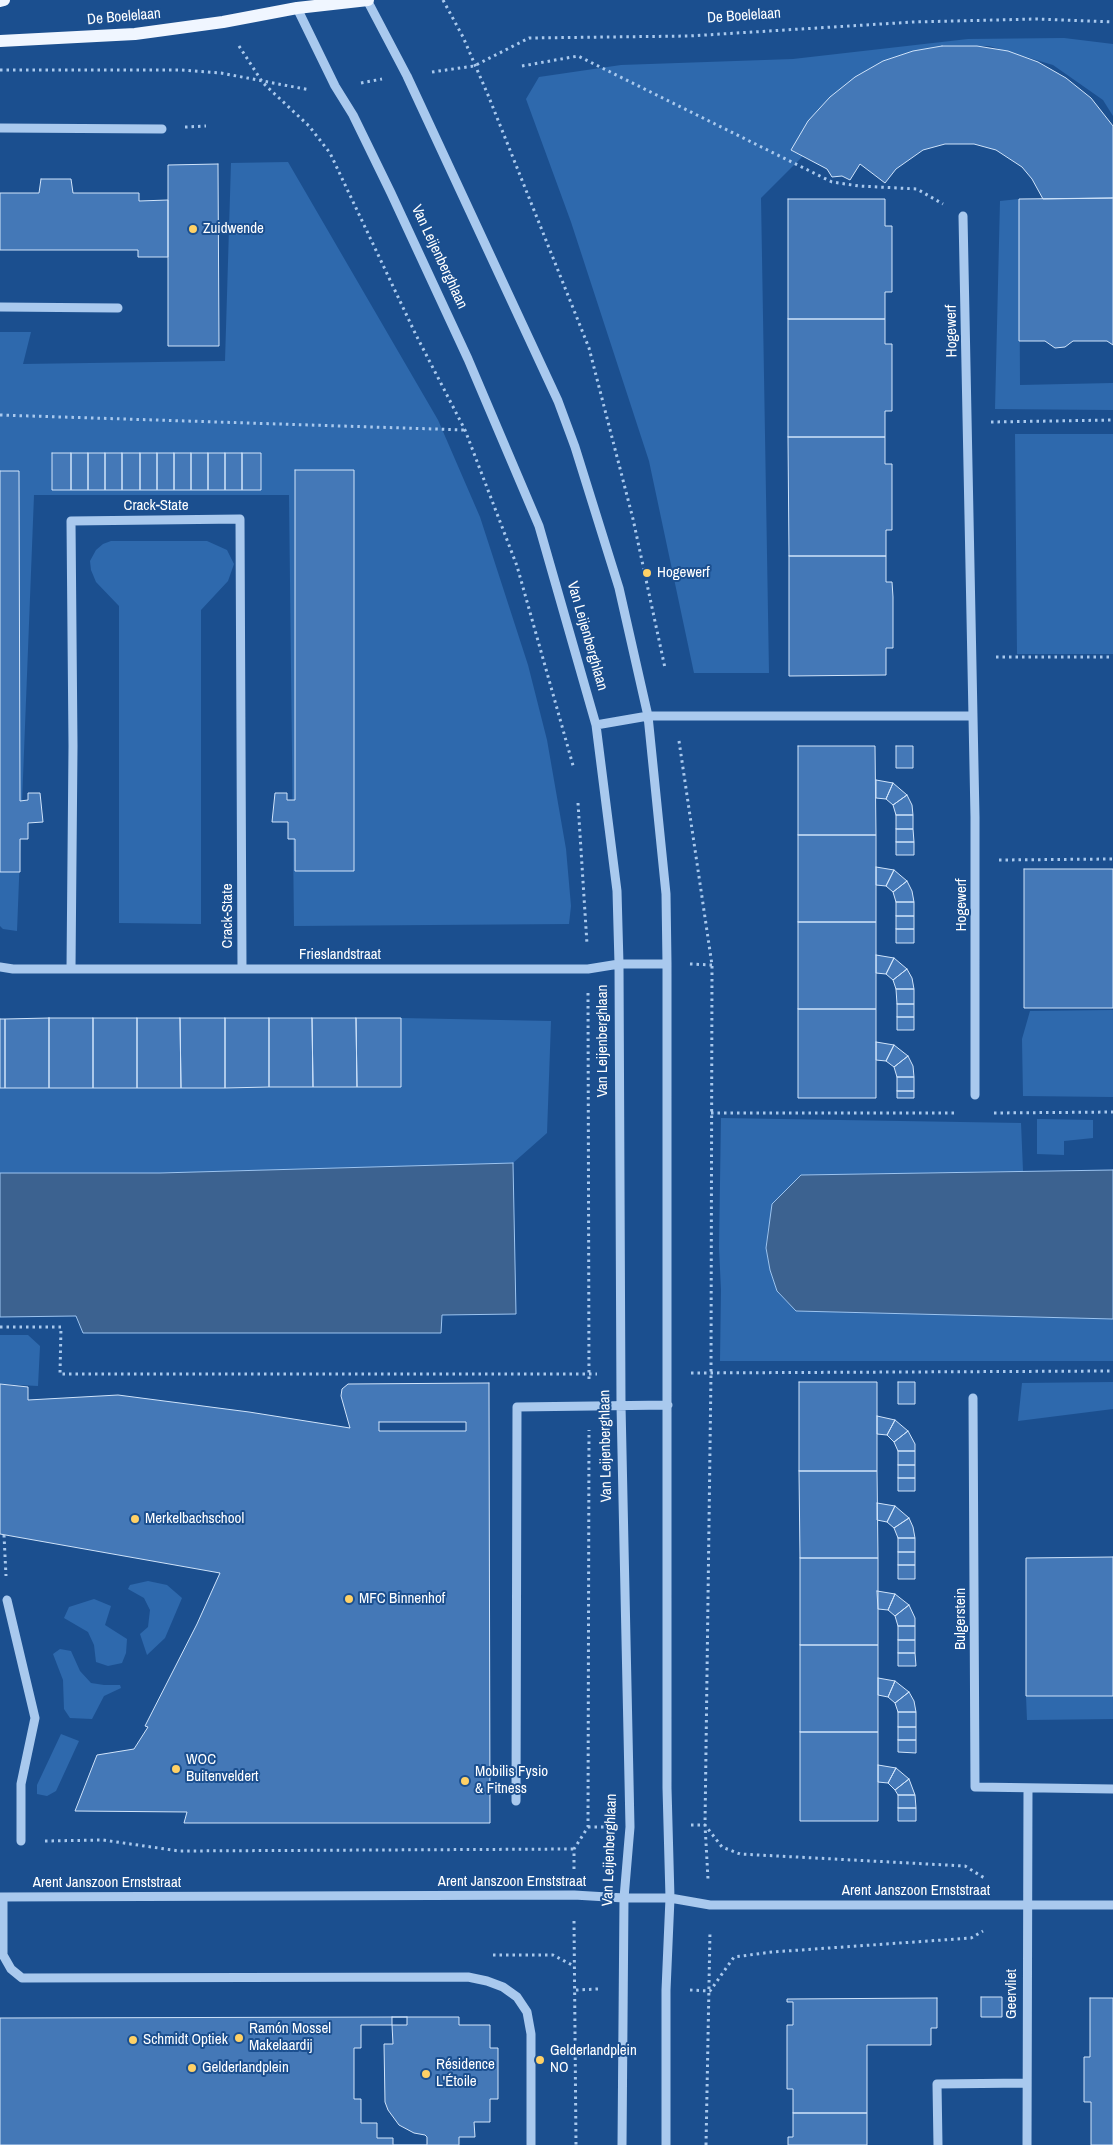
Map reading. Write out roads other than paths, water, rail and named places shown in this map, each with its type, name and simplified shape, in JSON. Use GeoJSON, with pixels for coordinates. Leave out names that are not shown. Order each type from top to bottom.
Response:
{"type":"FeatureCollection","features":[{"type":"Feature","properties":{"kind":"main road"},"geometry":{"type":"LineString","coordinates":[[0,1],[4,0]]}},
{"type":"Feature","properties":{"kind":"main road","name":"De Boelelaan"},"geometry":{"type":"LineString","coordinates":[[0,41],[135,34],[223,22],[295,4],[368,0]]}},
{"type":"Feature","properties":{"kind":"street"},"geometry":{"type":"LineString","coordinates":[[368,0],[407,76],[558,401],[575,447],[619,588],[648,716],[666,894],[667,964],[668,1827],[670,1898],[666,1990],[666,2145]]}},
{"type":"Feature","properties":{"kind":"street","name":"Van Leijenberghlaan"},"geometry":{"type":"LineString","coordinates":[[295,4],[335,86],[353,116],[392,193],[468,359],[539,526],[596,725],[617,891],[619,964],[621,1405],[630,1827],[624,1898],[622,2145]]}},
{"type":"Feature","properties":{"kind":"street"},"geometry":{"type":"LineString","coordinates":[[0,128],[162,129]]}},
{"type":"Feature","properties":{"kind":"street","name":"Hogewerf"},"geometry":{"type":"LineString","coordinates":[[963,216],[976,860],[975,1095]]}},
{"type":"Feature","properties":{"kind":"street"},"geometry":{"type":"LineString","coordinates":[[0,307],[118,308]]}},
{"type":"Feature","properties":{"kind":"street","name":"Crack-State"},"geometry":{"type":"LineString","coordinates":[[71,968],[73,746],[71,520],[240,519],[242,969]]}},
{"type":"Feature","properties":{"kind":"street"},"geometry":{"type":"LineString","coordinates":[[596,725],[648,716],[974,716]]}},
{"type":"Feature","properties":{"kind":"street","name":"Frieslandstraat"},"geometry":{"type":"LineString","coordinates":[[0,967],[13,969],[588,969],[619,964],[667,964]]}},
{"type":"Feature","properties":{"kind":"street","name":"Frieslandstraat"},"geometry":{"type":"LineString","coordinates":[[0,974],[13,969]]}},
{"type":"Feature","properties":{"kind":"street","name":"Bulgerstein"},"geometry":{"type":"LineString","coordinates":[[973,1398],[975,1787],[1113,1789]]}},
{"type":"Feature","properties":{"kind":"street"},"geometry":{"type":"LineString","coordinates":[[516,1801],[518,1407],[668,1405]]}},
{"type":"Feature","properties":{"kind":"street"},"geometry":{"type":"LineString","coordinates":[[7,1600],[35,1718],[21,1784],[21,1841]]}},
{"type":"Feature","properties":{"kind":"street"},"geometry":{"type":"LineString","coordinates":[[1027,1905],[1028,1788]]}},
{"type":"Feature","properties":{"kind":"street","name":"Arent Janszoon Ernststraat"},"geometry":{"type":"LineString","coordinates":[[2,1897],[574,1895],[670,1898],[710,1905],[1113,1905]]}},
{"type":"Feature","properties":{"kind":"street"},"geometry":{"type":"LineString","coordinates":[[2,1897],[4,1955],[11,1969],[22,1978],[468,1978],[488,1981],[503,1986],[517,1997],[527,2012],[530,2034],[530,2145]]}},
{"type":"Feature","properties":{"kind":"street","name":"Geervliet"},"geometry":{"type":"LineString","coordinates":[[1027,1905],[1027,2145]]}},
{"type":"Feature","properties":{"kind":"street"},"geometry":{"type":"LineString","coordinates":[[938,2145],[937,2084],[1026,2083]]}},
{"type":"Feature","properties":{"kind":"place","name":"Zuidwende"},"geometry":{"type":"Point","coordinates":[193,229]}},
{"type":"Feature","properties":{"kind":"place","name":"Hogewerf"},"geometry":{"type":"Point","coordinates":[647,573]}},
{"type":"Feature","properties":{"kind":"place","name":"Merkelbachschool"},"geometry":{"type":"Point","coordinates":[135,1519]}},
{"type":"Feature","properties":{"kind":"place","name":"MFC Binnenhof"},"geometry":{"type":"Point","coordinates":[349,1599]}},
{"type":"Feature","properties":{"kind":"place","name":"WOC Buitenveldert"},"geometry":{"type":"Point","coordinates":[176,1769]}},
{"type":"Feature","properties":{"kind":"place","name":"Mobilis Fysio & Fitness"},"geometry":{"type":"Point","coordinates":[465,1781]}},
{"type":"Feature","properties":{"kind":"place","name":"Ramón Mossel Makelaardij"},"geometry":{"type":"Point","coordinates":[239,2038]}},
{"type":"Feature","properties":{"kind":"place","name":"Schmidt Optiek"},"geometry":{"type":"Point","coordinates":[133,2040]}},
{"type":"Feature","properties":{"kind":"place","name":"Gelderlandplein NO"},"geometry":{"type":"Point","coordinates":[540,2060]}},
{"type":"Feature","properties":{"kind":"place","name":"Gelderlandplein"},"geometry":{"type":"Point","coordinates":[192,2068]}},
{"type":"Feature","properties":{"kind":"place","name":"Résidence L'Étoile"},"geometry":{"type":"Point","coordinates":[426,2074]}}]}
